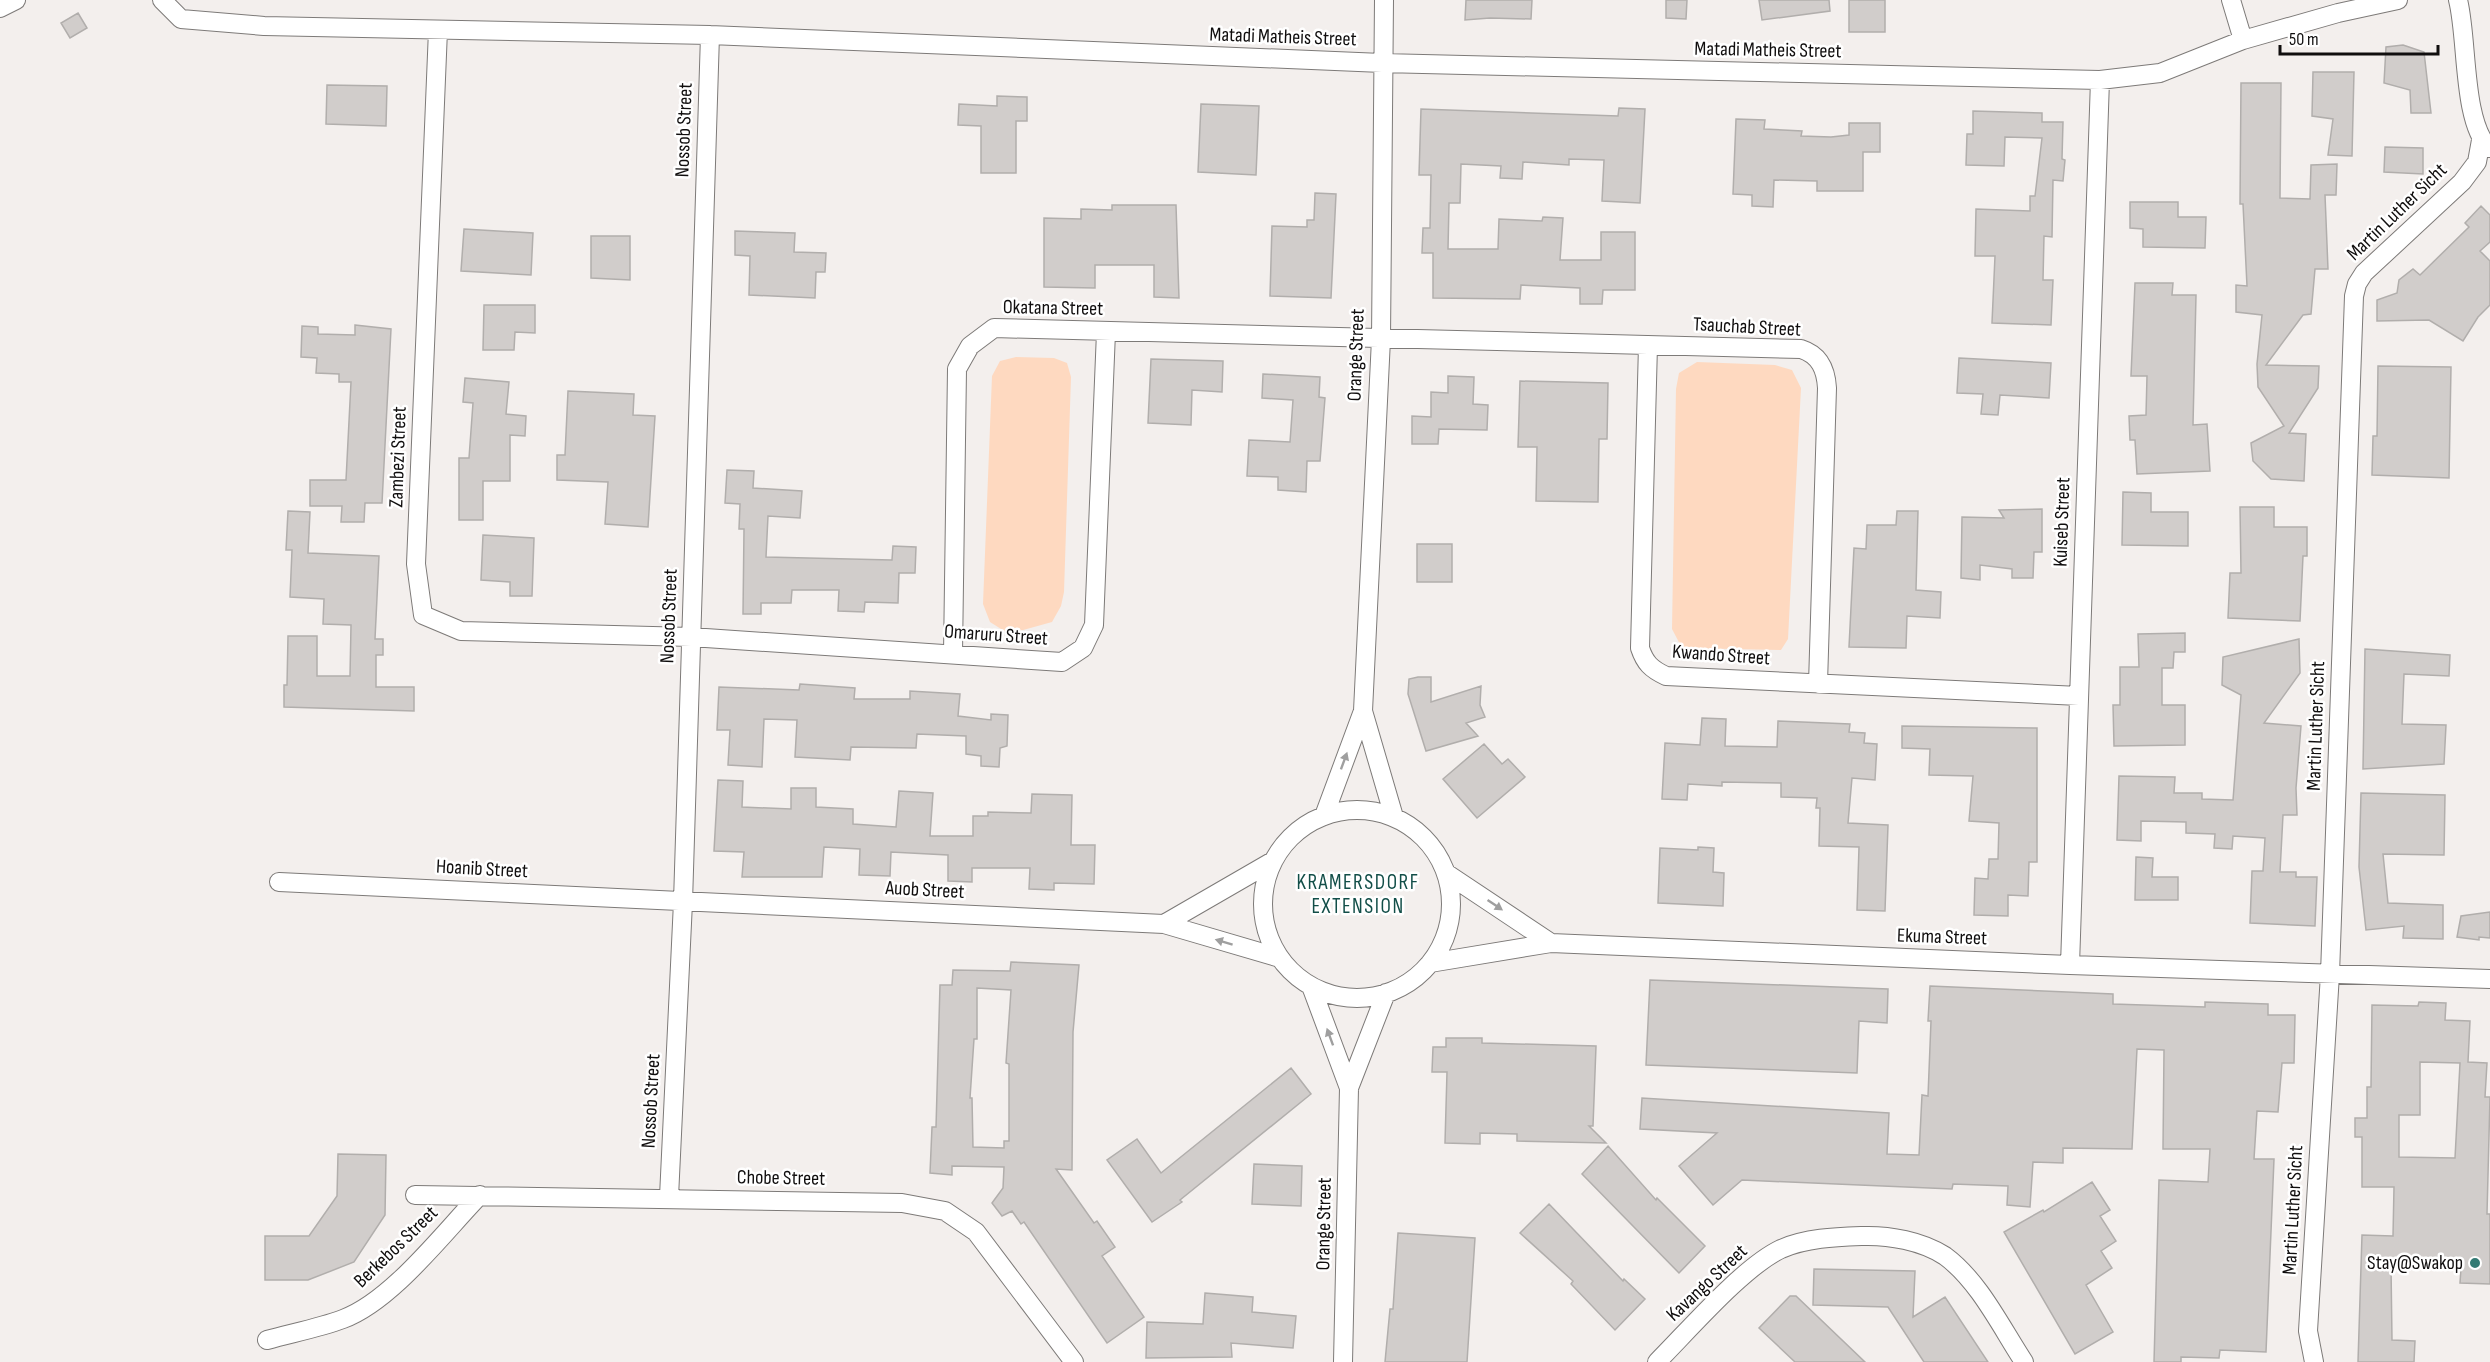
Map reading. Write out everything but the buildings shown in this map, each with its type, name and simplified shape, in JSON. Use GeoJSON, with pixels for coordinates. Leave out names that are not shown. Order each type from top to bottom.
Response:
{"type":"FeatureCollection","features":[{"type":"Feature","properties":{"kind":"street"},"geometry":{"type":"LineString","coordinates":[[0,8],[16,0]]}},
{"type":"Feature","properties":{"kind":"street","name":"Matadi Matheis Street"},"geometry":{"type":"LineString","coordinates":[[162,0],[181,19],[264,26],[710,35],[1382,63],[2100,80],[2160,73],[2243,40],[2338,13],[2398,0]]}},
{"type":"Feature","properties":{"kind":"street","name":"Orange Street"},"geometry":{"type":"LineString","coordinates":[[1324,816],[1362,711],[1381,339],[1384,0]]}},
{"type":"Feature","properties":{"kind":"street"},"geometry":{"type":"LineString","coordinates":[[2231,0],[2243,40]]}},
{"type":"Feature","properties":{"kind":"street"},"geometry":{"type":"LineString","coordinates":[[2458,0],[2463,17],[2470,102],[2486,145]]}},
{"type":"Feature","properties":{"kind":"street","name":"Zambezi Street"},"geometry":{"type":"LineString","coordinates":[[438,30],[416,564],[423,615],[461,631],[691,637]]}},
{"type":"Feature","properties":{"kind":"street","name":"Nossob Street"},"geometry":{"type":"LineString","coordinates":[[669,1197],[683,902],[710,35]]}},
{"type":"Feature","properties":{"kind":"street","name":"Kuiseb Street"},"geometry":{"type":"LineString","coordinates":[[2070,965],[2100,80]]}},
{"type":"Feature","properties":{"kind":"street","name":"Martin Luther Sicht"},"geometry":{"type":"LineString","coordinates":[[2314,1362],[2308,1331],[2330,974],[2354,296],[2357,284],[2364,273],[2463,182],[2486,145]]}},
{"type":"Feature","properties":{"kind":"street","name":"Okatana Street"},"geometry":{"type":"LineString","coordinates":[[953,654],[957,369],[970,346],[994,328],[1381,339]]}},
{"type":"Feature","properties":{"kind":"street","name":"Omaruru Street"},"geometry":{"type":"LineString","coordinates":[[691,637],[1062,662],[1083,648],[1094,625],[1106,332]]}},
{"type":"Feature","properties":{"kind":"street","name":"Tsauchab Street"},"geometry":{"type":"LineString","coordinates":[[1381,339],[1801,349],[1810,352],[1824,369],[1827,388],[1818,684]]}},
{"type":"Feature","properties":{"kind":"street","name":"Kwando Street"},"geometry":{"type":"LineString","coordinates":[[1648,345],[1640,648],[1644,661],[1653,670],[1666,676],[2079,696]]}},
{"type":"Feature","properties":{"kind":"street","name":"Orange Street"},"geometry":{"type":"LineString","coordinates":[[1362,711],[1394,817]]}},
{"type":"Feature","properties":{"kind":"street"},"geometry":{"type":"LineString","coordinates":[[1359,811],[1394,817],[1416,831],[1434,849],[1446,873],[1451,904],[1446,936],[1430,963],[1410,981],[1386,993],[1361,998],[1335,995],[1311,986],[1294,974],[1280,958],[1268,936],[1263,910],[1265,885],[1273,861],[1286,842],[1303,827],[1324,816],[1359,811]]}},
{"type":"Feature","properties":{"kind":"street"},"geometry":{"type":"LineString","coordinates":[[1164,924],[1273,861]]}},
{"type":"Feature","properties":{"kind":"street"},"geometry":{"type":"LineString","coordinates":[[1446,873],[1551,943]]}},
{"type":"Feature","properties":{"kind":"street","name":"Hoanib Street"},"geometry":{"type":"LineString","coordinates":[[279,882],[683,902]]}},
{"type":"Feature","properties":{"kind":"street","name":"Auob Street"},"geometry":{"type":"LineString","coordinates":[[683,902],[1164,924],[1280,958]]}},
{"type":"Feature","properties":{"kind":"street","name":"Ekuma Street"},"geometry":{"type":"LineString","coordinates":[[1430,963],[1551,943],[2070,965],[2490,979]]}},
{"type":"Feature","properties":{"kind":"street","name":"Orange Street"},"geometry":{"type":"LineString","coordinates":[[1311,986],[1349,1088]]}},
{"type":"Feature","properties":{"kind":"street","name":"Orange Street"},"geometry":{"type":"LineString","coordinates":[[1343,1362],[1349,1088],[1386,993]]}},
{"type":"Feature","properties":{"kind":"street","name":"Chobe Street"},"geometry":{"type":"LineString","coordinates":[[415,1195],[669,1197],[902,1203],[945,1210],[976,1232],[1074,1362]]}},
{"type":"Feature","properties":{"kind":"street","name":"Berkebos Street"},"geometry":{"type":"LineString","coordinates":[[267,1340],[344,1319],[368,1305],[394,1286],[480,1195]]}},
{"type":"Feature","properties":{"kind":"street","name":"Kavango Street"},"geometry":{"type":"LineString","coordinates":[[1657,1362],[1756,1264],[1764,1259],[1781,1249],[1807,1241],[1871,1236],[1903,1239],[1945,1257],[1976,1290],[2024,1362]]}},
{"type":"Feature","properties":{"kind":"shaded area"},"geometry":{"type":"Polygon","coordinates":[[[1016,357],[1054,358],[1067,363],[1071,377],[1064,592],[1061,606],[1052,622],[1009,634],[990,622],[983,604],[992,376],[1000,361],[1016,357]]]}},
{"type":"Feature","properties":{"kind":"shaded area"},"geometry":{"type":"Polygon","coordinates":[[[1697,362],[1775,365],[1792,370],[1801,388],[1788,639],[1781,650],[1682,648],[1672,629],[1676,389],[1679,373],[1697,362]]]}},
{"type":"Feature","properties":{"kind":"place","name":"Stay@Swakop"},"geometry":{"type":"Point","coordinates":[2475,1263]}},
{"type":"Feature","properties":{"kind":"district","name":"KRAMERSDORF EXTENSION"},"geometry":{"type":"Point","coordinates":[1358,894]}}]}
